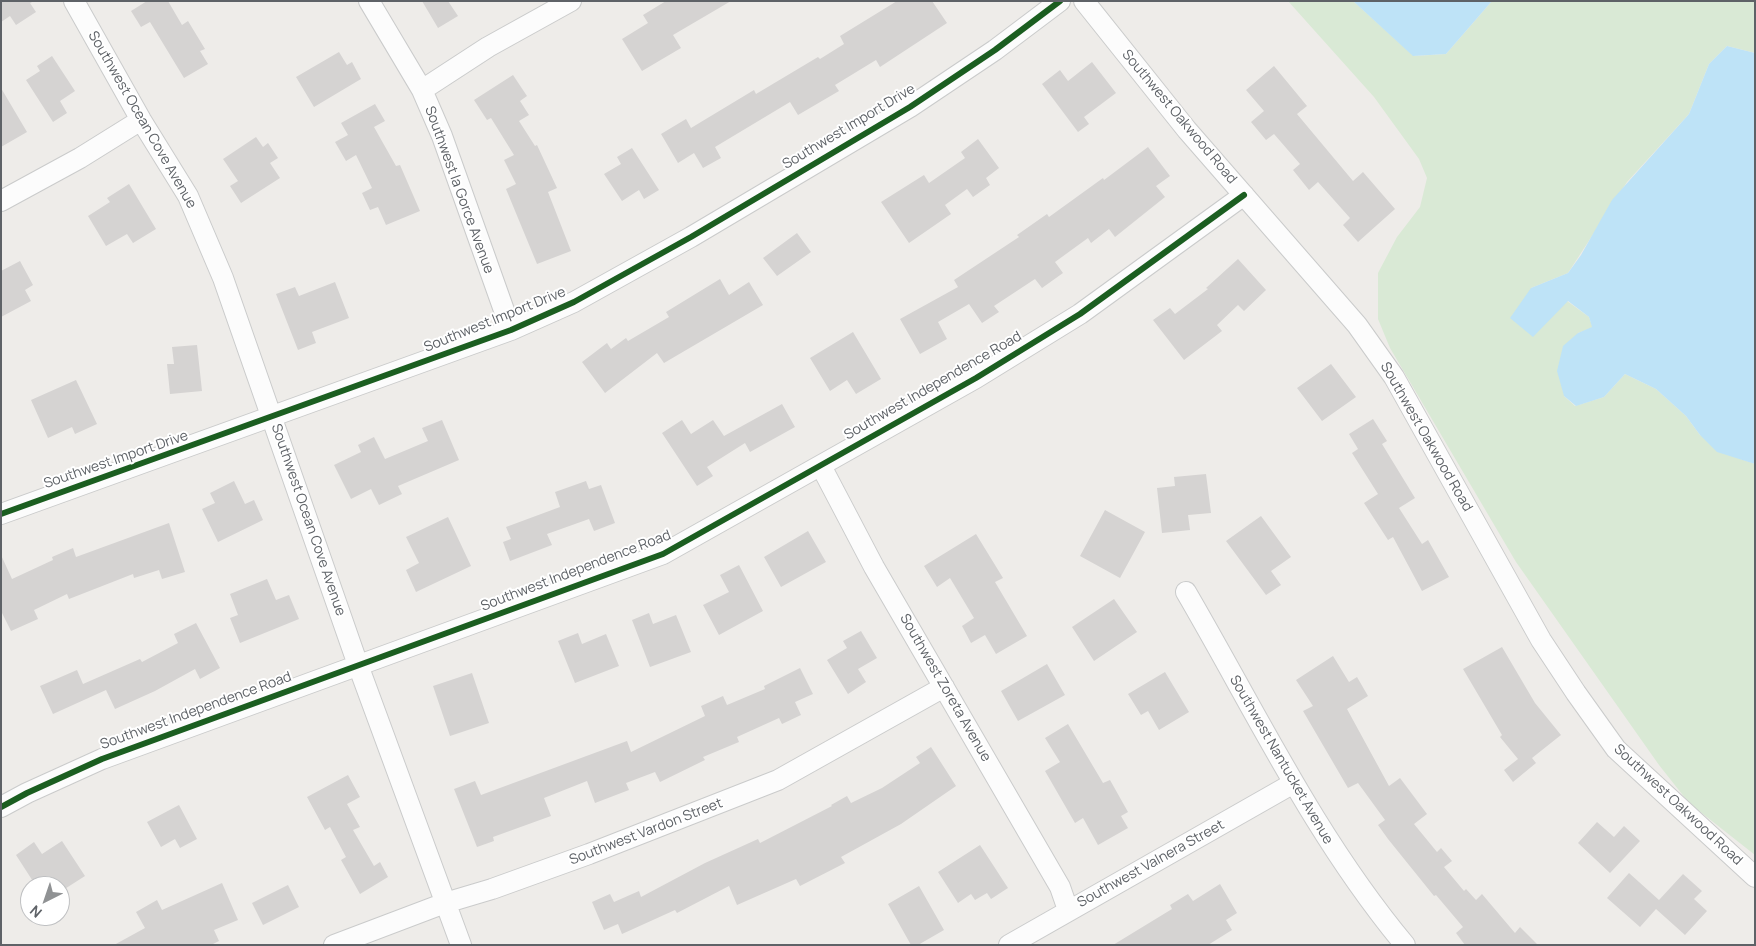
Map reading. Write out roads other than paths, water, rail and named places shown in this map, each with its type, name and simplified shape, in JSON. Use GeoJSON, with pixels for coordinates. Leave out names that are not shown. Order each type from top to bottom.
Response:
{"type":"FeatureCollection","features":[{"type":"Feature","properties":{"kind":"street","name":"Southwest Ocean Cove Avenue"},"geometry":{"type":"LineString","coordinates":[[74,1],[141,120],[188,196],[223,278],[273,416],[358,665],[461,945]]}},
{"type":"Feature","properties":{"kind":"street","name":"Southwest la Gorce Avenue"},"geometry":{"type":"LineString","coordinates":[[370,1],[422,90],[442,136],[510,330]]}},
{"type":"Feature","properties":{"kind":"street"},"geometry":{"type":"LineString","coordinates":[[422,90],[488,47],[571,1]]}},
{"type":"Feature","properties":{"kind":"street","name":"Southwest Import Drive"},"geometry":{"type":"LineString","coordinates":[[1,514],[510,330],[574,302],[683,241],[910,107],[995,50],[1060,1]]}},
{"type":"Feature","properties":{"kind":"street","name":"Southwest Oakwood Road"},"geometry":{"type":"LineString","coordinates":[[1084,1],[1187,130],[1357,325],[1394,377],[1541,640],[1616,748],[1755,877]]}},
{"type":"Feature","properties":{"kind":"street"},"geometry":{"type":"LineString","coordinates":[[1,201],[80,158],[141,120]]}},
{"type":"Feature","properties":{"kind":"street","name":"Southwest Independence Road"},"geometry":{"type":"LineString","coordinates":[[1,807],[27,793],[102,760],[663,554],[976,378],[1080,314],[1244,195]]}},
{"type":"Feature","properties":{"kind":"street","name":"Southwest Zoreta Avenue"},"geometry":{"type":"LineString","coordinates":[[821,466],[874,567],[1060,887],[1068,910]]}},
{"type":"Feature","properties":{"kind":"street","name":"Southwest Nantucket Avenue"},"geometry":{"type":"LineString","coordinates":[[1186,592],[1292,784],[1329,843],[1382,917],[1405,945]]}},
{"type":"Feature","properties":{"kind":"street","name":"Southwest Vardon Street"},"geometry":{"type":"LineString","coordinates":[[334,945],[445,903],[492,889],[598,851],[778,780],[944,687]]}},
{"type":"Feature","properties":{"kind":"street","name":"Southwest Valnera Street"},"geometry":{"type":"LineString","coordinates":[[1009,945],[1292,784]]}},
{"type":"Feature","properties":{"kind":"water"},"geometry":{"type":"Polygon","coordinates":[[[1353,1],[1492,1],[1446,54],[1413,56],[1353,1]]]}},
{"type":"Feature","properties":{"kind":"water"},"geometry":{"type":"Polygon","coordinates":[[[1727,46],[1755,53],[1755,464],[1717,452],[1700,435],[1686,416],[1656,389],[1625,374],[1604,397],[1576,406],[1564,396],[1557,371],[1563,346],[1578,333],[1592,327],[1589,317],[1568,301],[1533,337],[1510,318],[1531,288],[1568,273],[1581,255],[1612,200],[1689,114],[1709,64],[1727,46]]]}}]}
